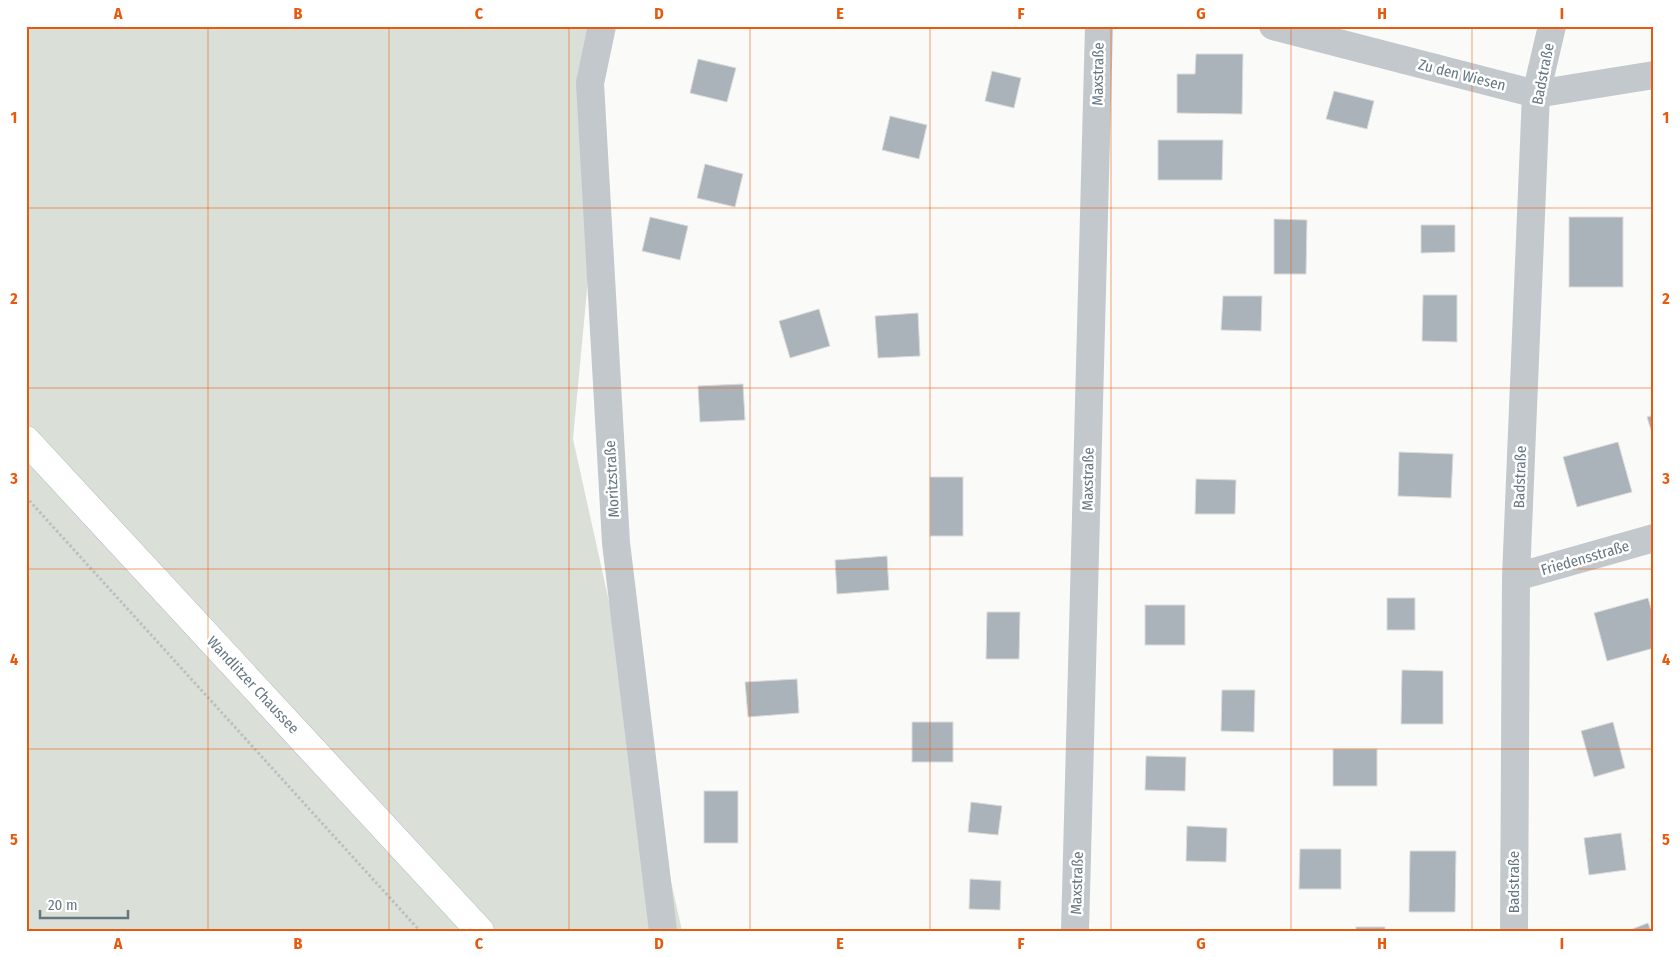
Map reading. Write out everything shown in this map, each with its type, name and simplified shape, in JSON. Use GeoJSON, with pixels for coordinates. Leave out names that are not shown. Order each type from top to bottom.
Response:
{"type":"FeatureCollection","features":[{"type":"Feature","properties":{"kind":"street","name":"Moritzstraße"},"geometry":{"type":"LineString","coordinates":[[602,26],[590,83],[616,543],[662,931]]}},
{"type":"Feature","properties":{"kind":"street","name":"Maxstraße"},"geometry":{"type":"LineString","coordinates":[[1075,931],[1099,26]]}},
{"type":"Feature","properties":{"kind":"street","name":"Zu den Wiesen"},"geometry":{"type":"LineString","coordinates":[[1273,26],[1536,94],[1654,75]]}},
{"type":"Feature","properties":{"kind":"street","name":"Badstraße"},"geometry":{"type":"LineString","coordinates":[[1514,931],[1516,577],[1536,94],[1552,26]]}},
{"type":"Feature","properties":{"kind":"street","name":"Wandlitzer Chaussee"},"geometry":{"type":"LineString","coordinates":[[26,440],[480,931]]}},
{"type":"Feature","properties":{"kind":"street","name":"Friedensstraße"},"geometry":{"type":"LineString","coordinates":[[1516,577],[1654,538]]}},
{"type":"Feature","properties":{"kind":"path"},"geometry":{"type":"LineString","coordinates":[[26,497],[420,931]]}},
{"type":"Feature","properties":{"kind":"shaded area"},"geometry":{"type":"Polygon","coordinates":[[[26,26],[602,26],[590,258],[573,439],[682,931],[26,931],[26,26]]]}},
{"type":"Feature","properties":{"kind":"building"},"geometry":{"type":"Polygon","coordinates":[[[1196,54],[1243,54],[1242,114],[1177,113],[1177,74],[1195,74],[1196,54]]]}},
{"type":"Feature","properties":{"kind":"building"},"geometry":{"type":"Polygon","coordinates":[[[698,59],[736,68],[727,102],[690,93],[698,59]]]}},
{"type":"Feature","properties":{"kind":"building"},"geometry":{"type":"Polygon","coordinates":[[[992,71],[1021,78],[1014,108],[985,101],[992,71]]]}},
{"type":"Feature","properties":{"kind":"building"},"geometry":{"type":"Polygon","coordinates":[[[1334,91],[1374,101],[1367,129],[1326,119],[1334,91]]]}},
{"type":"Feature","properties":{"kind":"building"},"geometry":{"type":"Polygon","coordinates":[[[890,116],[927,125],[919,159],[882,150],[890,116]]]}},
{"type":"Feature","properties":{"kind":"building"},"geometry":{"type":"Polygon","coordinates":[[[1158,140],[1223,140],[1222,180],[1158,180],[1158,140]]]}},
{"type":"Feature","properties":{"kind":"building"},"geometry":{"type":"Polygon","coordinates":[[[705,164],[743,174],[735,207],[697,198],[705,164]]]}},
{"type":"Feature","properties":{"kind":"building"},"geometry":{"type":"Polygon","coordinates":[[[650,217],[688,226],[680,260],[642,251],[650,217]]]}},
{"type":"Feature","properties":{"kind":"building"},"geometry":{"type":"Polygon","coordinates":[[[1569,217],[1623,217],[1623,287],[1569,287],[1569,217]]]}},
{"type":"Feature","properties":{"kind":"building"},"geometry":{"type":"Polygon","coordinates":[[[1274,219],[1307,220],[1306,274],[1274,274],[1274,219]]]}},
{"type":"Feature","properties":{"kind":"building"},"geometry":{"type":"Polygon","coordinates":[[[1421,225],[1455,225],[1455,252],[1421,253],[1421,225]]]}},
{"type":"Feature","properties":{"kind":"building"},"geometry":{"type":"Polygon","coordinates":[[[1423,295],[1457,295],[1457,342],[1422,341],[1423,295]]]}},
{"type":"Feature","properties":{"kind":"building"},"geometry":{"type":"Polygon","coordinates":[[[1223,296],[1262,296],[1261,331],[1221,330],[1223,296]]]}},
{"type":"Feature","properties":{"kind":"building"},"geometry":{"type":"Polygon","coordinates":[[[819,309],[830,346],[790,358],[779,321],[819,309]]]}},
{"type":"Feature","properties":{"kind":"building"},"geometry":{"type":"Polygon","coordinates":[[[918,313],[920,356],[878,358],[875,316],[918,313]]]}},
{"type":"Feature","properties":{"kind":"building"},"geometry":{"type":"Polygon","coordinates":[[[743,384],[745,420],[700,422],[698,386],[743,384]]]}},
{"type":"Feature","properties":{"kind":"building"},"geometry":{"type":"Polygon","coordinates":[[[1654,415],[1654,440],[1647,417],[1654,415]]]}},
{"type":"Feature","properties":{"kind":"building"},"geometry":{"type":"Polygon","coordinates":[[[1618,442],[1632,492],[1577,507],[1563,457],[1618,442]]]}},
{"type":"Feature","properties":{"kind":"building"},"geometry":{"type":"Polygon","coordinates":[[[1399,452],[1453,454],[1451,498],[1398,496],[1399,452]]]}},
{"type":"Feature","properties":{"kind":"building"},"geometry":{"type":"Polygon","coordinates":[[[930,477],[963,477],[963,536],[930,536],[930,477]]]}},
{"type":"Feature","properties":{"kind":"building"},"geometry":{"type":"Polygon","coordinates":[[[1196,479],[1236,480],[1235,514],[1195,514],[1196,479]]]}},
{"type":"Feature","properties":{"kind":"building"},"geometry":{"type":"Polygon","coordinates":[[[887,556],[889,590],[837,594],[835,560],[887,556]]]}},
{"type":"Feature","properties":{"kind":"building"},"geometry":{"type":"Polygon","coordinates":[[[1387,598],[1415,598],[1415,630],[1387,630],[1387,598]]]}},
{"type":"Feature","properties":{"kind":"building"},"geometry":{"type":"Polygon","coordinates":[[[1648,598],[1654,618],[1654,648],[1607,661],[1594,613],[1648,598]]]}},
{"type":"Feature","properties":{"kind":"building"},"geometry":{"type":"Polygon","coordinates":[[[1145,605],[1185,605],[1185,645],[1145,645],[1145,605]]]}},
{"type":"Feature","properties":{"kind":"building"},"geometry":{"type":"Polygon","coordinates":[[[987,612],[1020,612],[1019,659],[986,659],[987,612]]]}},
{"type":"Feature","properties":{"kind":"building"},"geometry":{"type":"Polygon","coordinates":[[[1402,670],[1443,671],[1443,724],[1401,724],[1402,670]]]}},
{"type":"Feature","properties":{"kind":"building"},"geometry":{"type":"Polygon","coordinates":[[[797,679],[799,713],[748,717],[745,682],[797,679]]]}},
{"type":"Feature","properties":{"kind":"building"},"geometry":{"type":"Polygon","coordinates":[[[1222,690],[1255,690],[1254,732],[1221,731],[1222,690]]]}},
{"type":"Feature","properties":{"kind":"building"},"geometry":{"type":"Polygon","coordinates":[[[912,722],[953,722],[953,762],[912,762],[912,722]]]}},
{"type":"Feature","properties":{"kind":"building"},"geometry":{"type":"Polygon","coordinates":[[[1613,722],[1625,768],[1594,777],[1581,731],[1613,722]]]}},
{"type":"Feature","properties":{"kind":"building"},"geometry":{"type":"Polygon","coordinates":[[[1333,749],[1377,749],[1377,786],[1333,786],[1333,749]]]}},
{"type":"Feature","properties":{"kind":"building"},"geometry":{"type":"Polygon","coordinates":[[[1146,756],[1186,757],[1185,791],[1145,790],[1146,756]]]}},
{"type":"Feature","properties":{"kind":"building"},"geometry":{"type":"Polygon","coordinates":[[[704,791],[738,791],[738,843],[704,843],[704,791]]]}},
{"type":"Feature","properties":{"kind":"building"},"geometry":{"type":"Polygon","coordinates":[[[971,802],[1002,806],[998,835],[968,832],[971,802]]]}},
{"type":"Feature","properties":{"kind":"building"},"geometry":{"type":"Polygon","coordinates":[[[1187,826],[1227,828],[1226,862],[1186,861],[1187,826]]]}},
{"type":"Feature","properties":{"kind":"building"},"geometry":{"type":"Polygon","coordinates":[[[1621,833],[1626,870],[1589,875],[1584,838],[1621,833]]]}},
{"type":"Feature","properties":{"kind":"building"},"geometry":{"type":"Polygon","coordinates":[[[1300,849],[1341,849],[1341,889],[1299,889],[1300,849]]]}},
{"type":"Feature","properties":{"kind":"building"},"geometry":{"type":"Polygon","coordinates":[[[1410,851],[1456,851],[1455,912],[1409,912],[1410,851]]]}},
{"type":"Feature","properties":{"kind":"building"},"geometry":{"type":"Polygon","coordinates":[[[970,879],[1001,881],[1000,910],[969,909],[970,879]]]}},
{"type":"Feature","properties":{"kind":"building"},"geometry":{"type":"Polygon","coordinates":[[[1648,923],[1651,931],[1627,931],[1648,923]]]}},
{"type":"Feature","properties":{"kind":"building"},"geometry":{"type":"Polygon","coordinates":[[[1356,927],[1385,927],[1385,931],[1356,931],[1356,927]]]}}]}
